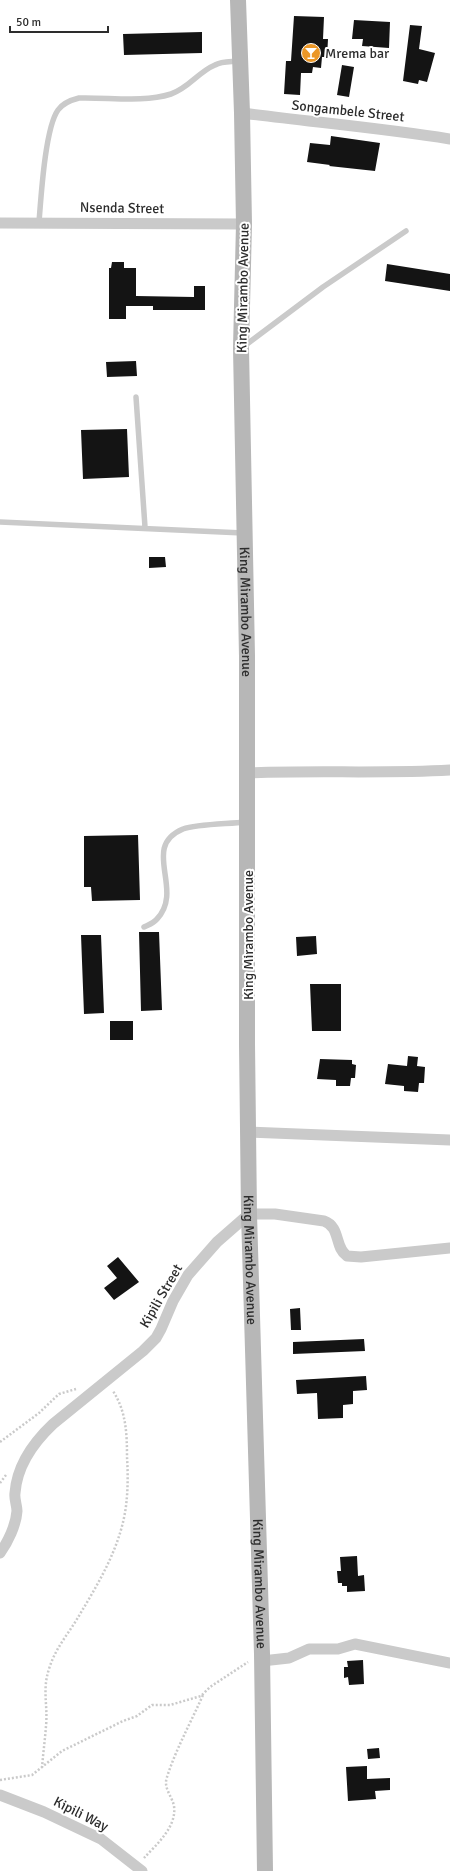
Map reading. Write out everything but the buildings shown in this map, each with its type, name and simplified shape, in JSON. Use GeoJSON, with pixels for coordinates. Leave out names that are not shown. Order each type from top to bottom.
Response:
{"type":"FeatureCollection","features":[{"type":"Feature","properties":{"kind":"main road","name":"King Mirambo Avenue"},"geometry":{"type":"LineString","coordinates":[[238,0],[244,224],[241,348],[248,774],[249,1214],[262,1658],[265,1871]]}},
{"type":"Feature","properties":{"kind":"street","name":"Songambele Street"},"geometry":{"type":"LineString","coordinates":[[242,113],[330,125],[404,132],[450,139]]}},
{"type":"Feature","properties":{"kind":"street","name":"Nsenda Street"},"geometry":{"type":"LineString","coordinates":[[0,223],[244,224]]}},
{"type":"Feature","properties":{"kind":"street"},"geometry":{"type":"LineString","coordinates":[[248,774],[298,771],[404,772],[450,770]]}},
{"type":"Feature","properties":{"kind":"street"},"geometry":{"type":"LineString","coordinates":[[249,1132],[450,1140]]}},
{"type":"Feature","properties":{"kind":"street"},"geometry":{"type":"LineString","coordinates":[[249,1214],[275,1214],[330,1223],[334,1227],[341,1250],[347,1256],[450,1248]]}},
{"type":"Feature","properties":{"kind":"street","name":"Kipili Street"},"geometry":{"type":"LineString","coordinates":[[0,1554],[11,1533],[15,1521],[17,1510],[15,1489],[20,1471],[31,1448],[48,1430],[143,1351],[156,1338],[181,1285],[188,1275],[216,1242],[249,1214]]}},
{"type":"Feature","properties":{"kind":"street"},"geometry":{"type":"LineString","coordinates":[[262,1658],[289,1658],[309,1649],[338,1649],[355,1644],[450,1663]]}},
{"type":"Feature","properties":{"kind":"street","name":"Kipili Way"},"geometry":{"type":"LineString","coordinates":[[0,1795],[44,1812],[101,1839],[140,1869]]}},
{"type":"Feature","properties":{"kind":"lane"},"geometry":{"type":"LineString","coordinates":[[38,222],[42,181],[53,119],[59,109],[67,102],[79,98],[153,98],[171,94],[185,88],[215,65],[225,62],[240,61]]}},
{"type":"Feature","properties":{"kind":"lane"},"geometry":{"type":"LineString","coordinates":[[241,348],[323,287],[406,231]]}},
{"type":"Feature","properties":{"kind":"lane"},"geometry":{"type":"LineString","coordinates":[[136,397],[145,527]]}},
{"type":"Feature","properties":{"kind":"lane"},"geometry":{"type":"LineString","coordinates":[[0,522],[145,527],[245,533]]}},
{"type":"Feature","properties":{"kind":"lane"},"geometry":{"type":"LineString","coordinates":[[144,928],[157,920],[167,900],[168,888],[162,855],[164,845],[173,836],[184,829],[248,822]]}},
{"type":"Feature","properties":{"kind":"path"},"geometry":{"type":"LineString","coordinates":[[42,1768],[46,1725],[44,1695],[49,1667],[59,1647],[92,1594],[112,1555],[120,1532],[126,1506],[128,1473],[124,1418],[119,1400],[106,1381]]}},
{"type":"Feature","properties":{"kind":"path"},"geometry":{"type":"LineString","coordinates":[[0,1442],[39,1413],[59,1394],[83,1387]]}},
{"type":"Feature","properties":{"kind":"path"},"geometry":{"type":"LineString","coordinates":[[140,1869],[167,1831],[172,1819],[174,1806],[166,1785],[166,1778],[175,1755],[204,1694],[210,1687],[262,1658]]}},
{"type":"Feature","properties":{"kind":"path"},"geometry":{"type":"LineString","coordinates":[[0,1780],[27,1777],[42,1768],[49,1760],[62,1751],[102,1731],[137,1716],[152,1705],[170,1705],[204,1694]]}},
{"type":"Feature","properties":{"kind":"place","name":"Mrema bar"},"geometry":{"type":"Point","coordinates":[311,53]}}]}
